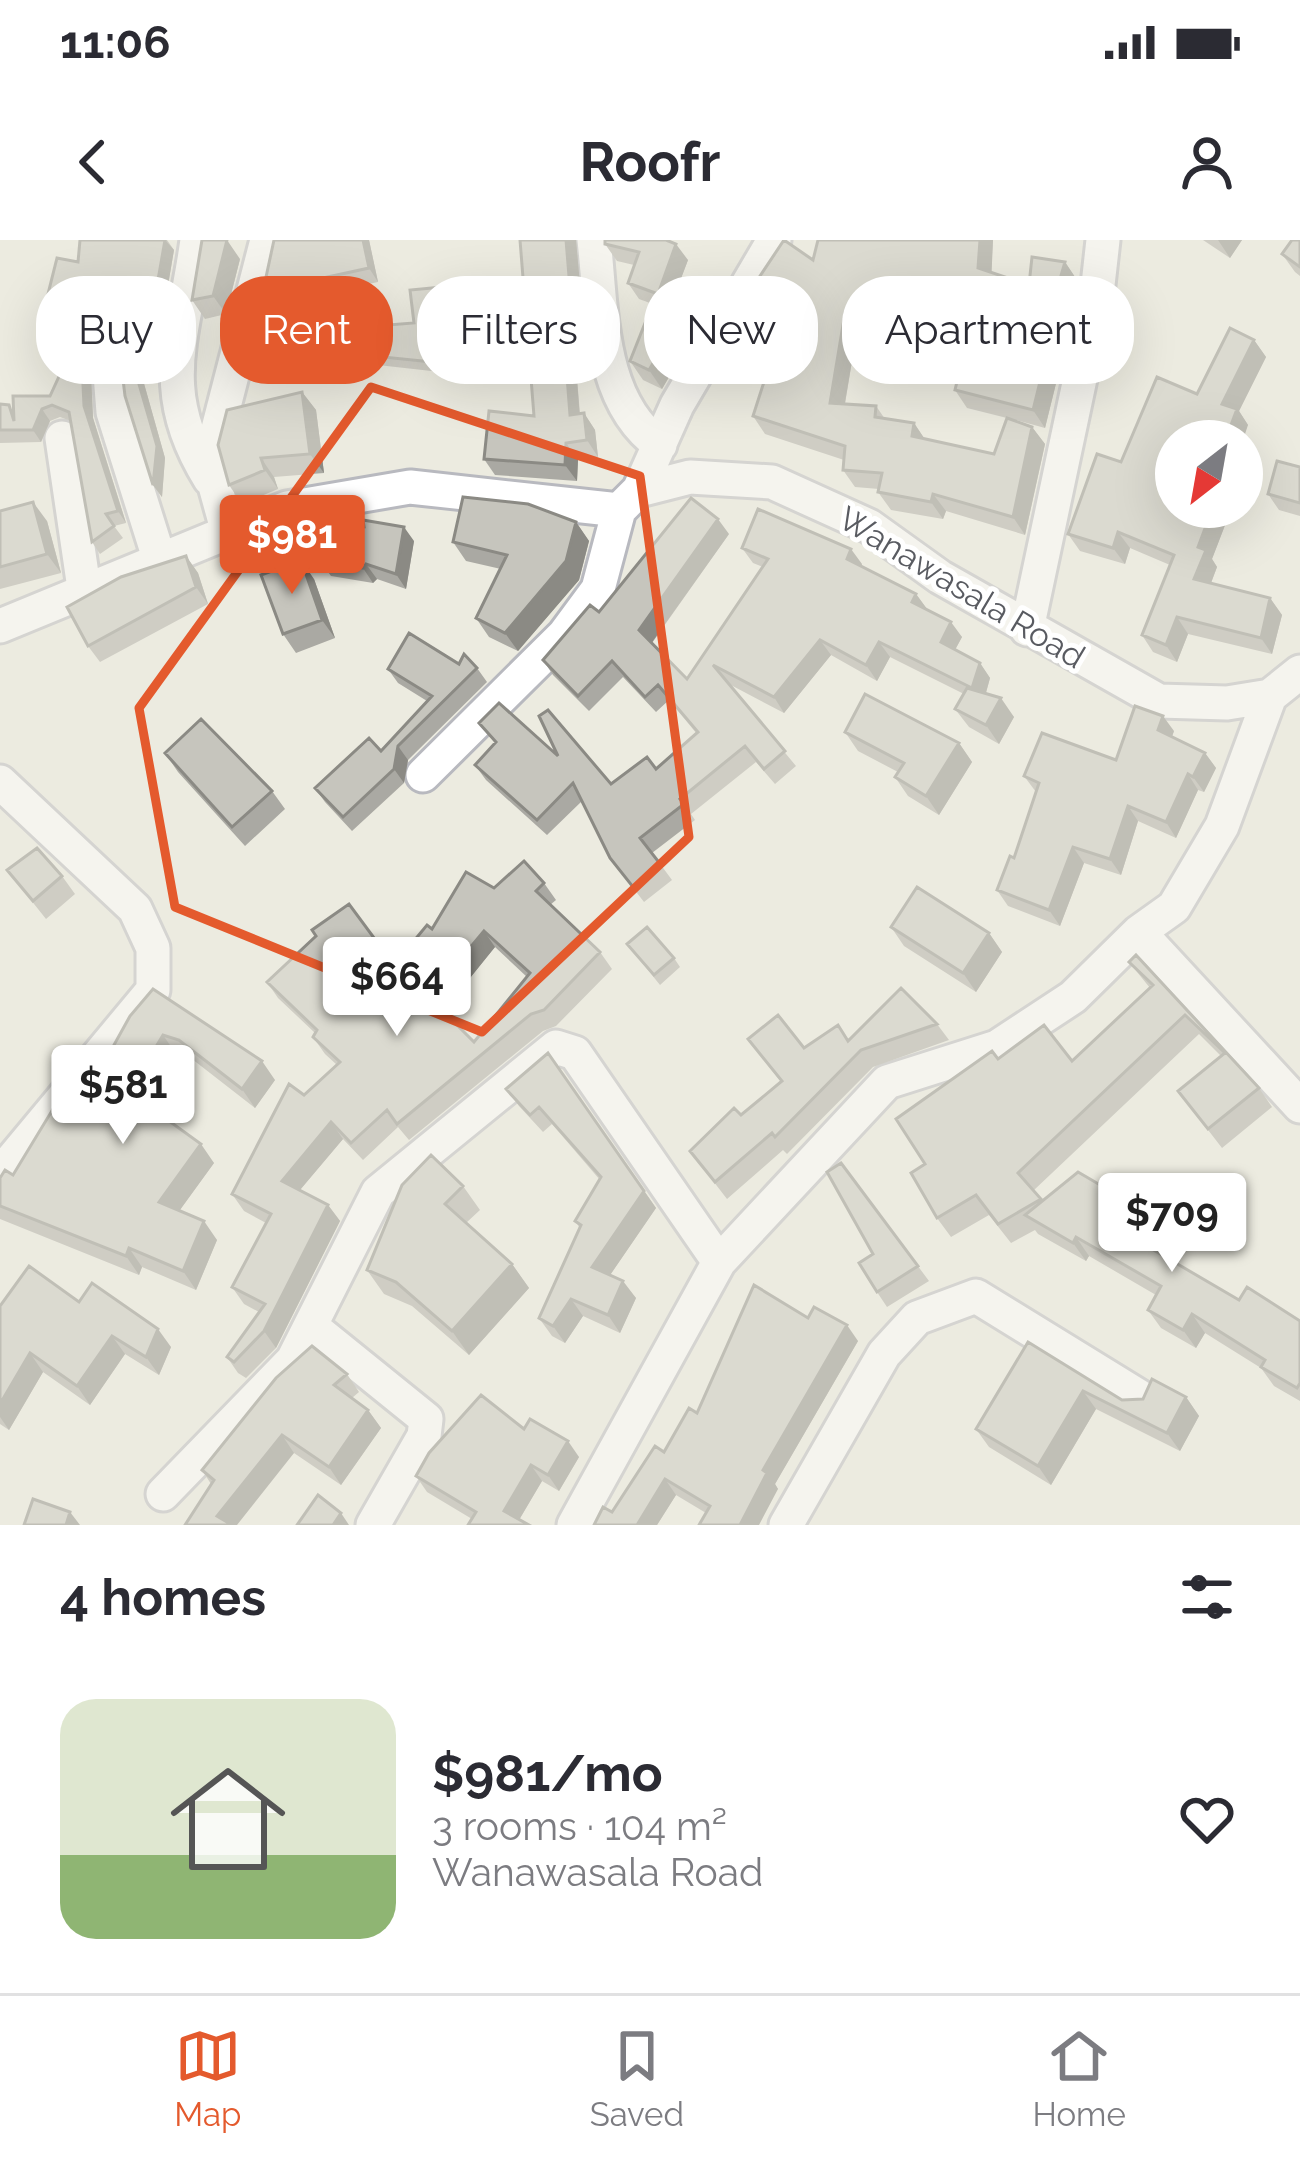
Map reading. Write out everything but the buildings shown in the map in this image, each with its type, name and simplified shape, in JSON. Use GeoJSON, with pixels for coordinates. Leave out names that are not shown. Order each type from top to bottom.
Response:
{"type":"FeatureCollection","features":[{"type":"Feature","properties":{"kind":"street"},"geometry":{"type":"LineString","coordinates":[[197,240],[174,372],[185,439],[210,479],[227,529]]}},
{"type":"Feature","properties":{"kind":"street"},"geometry":{"type":"LineString","coordinates":[[210,479],[209,464],[267,240]]}},
{"type":"Feature","properties":{"kind":"street"},"geometry":{"type":"LineString","coordinates":[[594,240],[607,355],[626,408],[641,431],[660,445]]}},
{"type":"Feature","properties":{"kind":"street"},"geometry":{"type":"LineString","coordinates":[[423,775],[564,634],[598,589],[629,500],[677,405],[774,240]]}},
{"type":"Feature","properties":{"kind":"street"},"geometry":{"type":"LineString","coordinates":[[1027,629],[1096,302],[1103,240]]}},
{"type":"Feature","properties":{"kind":"street"},"geometry":{"type":"LineString","coordinates":[[110,384],[112,412],[159,558]]}},
{"type":"Feature","properties":{"kind":"street"},"geometry":{"type":"LineString","coordinates":[[62,438],[84,588]]}},
{"type":"Feature","properties":{"kind":"street","name":"Wanawasala Road"},"geometry":{"type":"LineString","coordinates":[[0,626],[287,508],[410,487],[629,500],[690,477],[772,482],[869,526],[1027,629],[1159,701],[1227,703],[1270,696]]}},
{"type":"Feature","properties":{"kind":"street"},"geometry":{"type":"LineString","coordinates":[[574,1525],[719,1262],[886,1082],[997,1047],[1073,998],[1139,932],[1174,907],[1222,826],[1270,696],[1300,672]]}},
{"type":"Feature","properties":{"kind":"street"},"geometry":{"type":"LineString","coordinates":[[0,782],[47,844],[135,909],[153,948],[153,990],[0,1174]]}},
{"type":"Feature","properties":{"kind":"street"},"geometry":{"type":"LineString","coordinates":[[1139,932],[1300,1106]]}},
{"type":"Feature","properties":{"kind":"street"},"geometry":{"type":"LineString","coordinates":[[164,1494],[293,1360],[379,1192],[556,1047],[575,1053],[719,1262]]}},
{"type":"Feature","properties":{"kind":"street"},"geometry":{"type":"LineString","coordinates":[[786,1525],[884,1354],[917,1318],[976,1296],[1144,1400]]}},
{"type":"Feature","properties":{"kind":"street"},"geometry":{"type":"LineString","coordinates":[[311,1326],[426,1419],[424,1436],[373,1525]]}},
{"type":"Feature","properties":{"kind":"highlighted area"},"geometry":{"type":"Polygon","coordinates":[[[371,387],[640,476],[689,837],[482,1032],[175,907],[139,708],[371,387]]]}}]}
